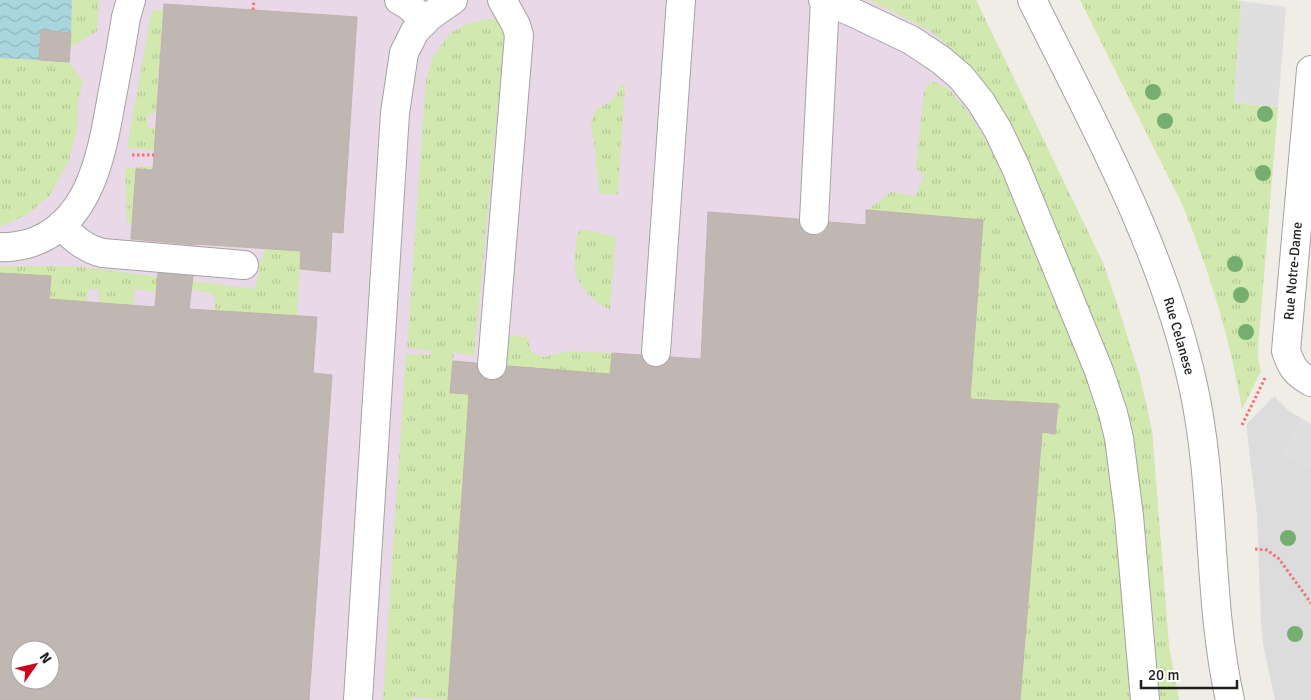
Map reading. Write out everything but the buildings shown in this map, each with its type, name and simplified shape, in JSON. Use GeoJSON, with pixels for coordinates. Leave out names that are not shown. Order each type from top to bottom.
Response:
{"type":"FeatureCollection","features":[{"type":"Feature","properties":{"kind":"street"},"geometry":{"type":"LineString","coordinates":[[0,247],[36,241],[48,235],[61,226],[77,207],[86,191],[99,159],[104,138],[126,17],[131,0]]}},
{"type":"Feature","properties":{"kind":"street"},"geometry":{"type":"LineString","coordinates":[[399,0],[409,6],[424,21]]}},
{"type":"Feature","properties":{"kind":"street"},"geometry":{"type":"LineString","coordinates":[[358,700],[395,113],[404,53],[415,31],[430,16],[453,0]]}},
{"type":"Feature","properties":{"kind":"street"},"geometry":{"type":"LineString","coordinates":[[492,365],[519,35],[516,25],[502,0]]}},
{"type":"Feature","properties":{"kind":"street"},"geometry":{"type":"LineString","coordinates":[[656,352],[681,0]]}},
{"type":"Feature","properties":{"kind":"street"},"geometry":{"type":"LineString","coordinates":[[814,220],[824,0],[911,40],[941,60],[961,77],[981,102],[998,130],[1016,168],[1099,372],[1113,413],[1119,438],[1129,516],[1145,700]]}},
{"type":"Feature","properties":{"kind":"street","name":"Rue Celanese"},"geometry":{"type":"LineString","coordinates":[[1032,0],[1106,148],[1133,208],[1156,263],[1179,332],[1193,385],[1204,450],[1219,634],[1230,700]]}},
{"type":"Feature","properties":{"kind":"street","name":"Rue Notre-Dame"},"geometry":{"type":"LineString","coordinates":[[1306,379],[1296,372],[1291,365],[1286,351],[1311,70]]}},
{"type":"Feature","properties":{"kind":"street"},"geometry":{"type":"LineString","coordinates":[[61,226],[84,246],[103,253],[244,265]]}},
{"type":"Feature","properties":{"kind":"path"},"geometry":{"type":"LineString","coordinates":[[253,10],[254,0]]}},
{"type":"Feature","properties":{"kind":"path"},"geometry":{"type":"LineString","coordinates":[[1242,425],[1266,376]]}},
{"type":"Feature","properties":{"kind":"path"},"geometry":{"type":"LineString","coordinates":[[1255,548],[1267,550],[1279,559],[1311,604]]}},
{"type":"Feature","properties":{"kind":"shaded area"},"geometry":{"type":"Polygon","coordinates":[[[0,0],[976,0],[1103,263],[1140,377],[1152,431],[1169,647],[1179,700],[0,700],[0,0]]]}},
{"type":"Feature","properties":{"kind":"shaded area"},"geometry":{"type":"Polygon","coordinates":[[[1241,1],[1286,7],[1278,107],[1234,103],[1241,1]]]}},
{"type":"Feature","properties":{"kind":"shaded area"},"geometry":{"type":"Polygon","coordinates":[[[1274,396],[1289,411],[1311,424],[1311,700],[1275,700],[1264,649],[1261,624],[1257,515],[1247,424],[1274,396]]]}},
{"type":"Feature","properties":{"kind":"shaded area"},"geometry":{"type":"Polygon","coordinates":[[[1301,419],[1311,424],[1311,469],[1282,455],[1301,419]]]}},
{"type":"Feature","properties":{"kind":"green space"},"geometry":{"type":"Polygon","coordinates":[[[72,0],[99,0],[97,31],[70,48],[72,0]]]}},
{"type":"Feature","properties":{"kind":"green space"},"geometry":{"type":"Polygon","coordinates":[[[870,0],[976,0],[1103,263],[1140,377],[1152,431],[1169,647],[1179,700],[1156,700],[1136,491],[991,96],[959,56],[931,31],[870,0]]]}},
{"type":"Feature","properties":{"kind":"green space"},"geometry":{"type":"Polygon","coordinates":[[[1080,0],[1241,1],[1234,103],[1278,107],[1258,346],[1258,359],[1261,371],[1242,409],[1218,305],[1182,204],[1080,0]]]}},
{"type":"Feature","properties":{"kind":"green space"},"geometry":{"type":"Polygon","coordinates":[[[152,10],[163,10],[156,113],[148,114],[148,128],[156,128],[154,150],[127,148],[152,10]]]}},
{"type":"Feature","properties":{"kind":"green space"},"geometry":{"type":"Polygon","coordinates":[[[485,19],[496,19],[505,32],[474,356],[454,352],[450,392],[469,394],[448,700],[412,697],[412,700],[383,700],[406,354],[431,355],[432,351],[407,348],[426,80],[433,57],[450,33],[467,24],[485,19]]]}},
{"type":"Feature","properties":{"kind":"green space"},"geometry":{"type":"Polygon","coordinates":[[[0,58],[69,62],[83,81],[78,102],[77,131],[68,163],[50,195],[28,214],[0,226],[0,58]]]}},
{"type":"Feature","properties":{"kind":"green space"},"geometry":{"type":"Polygon","coordinates":[[[934,82],[949,89],[968,112],[994,153],[1020,202],[1102,412],[1117,492],[1131,700],[1020,700],[1042,432],[1055,433],[1058,404],[970,399],[983,220],[867,210],[891,192],[915,196],[924,177],[916,167],[924,93],[927,85],[934,82]]]}},
{"type":"Feature","properties":{"kind":"green space"},"geometry":{"type":"Polygon","coordinates":[[[620,85],[625,85],[618,195],[599,193],[591,123],[595,110],[614,98],[620,85]]]}},
{"type":"Feature","properties":{"kind":"green space"},"geometry":{"type":"Polygon","coordinates":[[[153,166],[153,170],[136,170],[132,224],[127,223],[125,168],[153,166]]]}},
{"type":"Feature","properties":{"kind":"green space"},"geometry":{"type":"Polygon","coordinates":[[[582,229],[616,237],[610,310],[589,295],[578,280],[575,270],[577,234],[582,229]]]}},
{"type":"Feature","properties":{"kind":"green space"},"geometry":{"type":"Polygon","coordinates":[[[264,248],[301,251],[297,318],[215,311],[215,298],[210,293],[191,290],[157,288],[156,292],[135,289],[133,305],[99,303],[99,289],[89,289],[86,302],[49,299],[51,276],[0,273],[0,266],[73,266],[255,289],[264,248]]]}},
{"type":"Feature","properties":{"kind":"green space"},"geometry":{"type":"Polygon","coordinates":[[[516,335],[528,338],[531,352],[543,357],[570,351],[612,353],[610,374],[507,366],[507,338],[516,335]]]}},
{"type":"Feature","properties":{"kind":"water"},"geometry":{"type":"Polygon","coordinates":[[[0,0],[72,0],[71,33],[41,31],[39,60],[0,58],[0,0]]]}}]}
